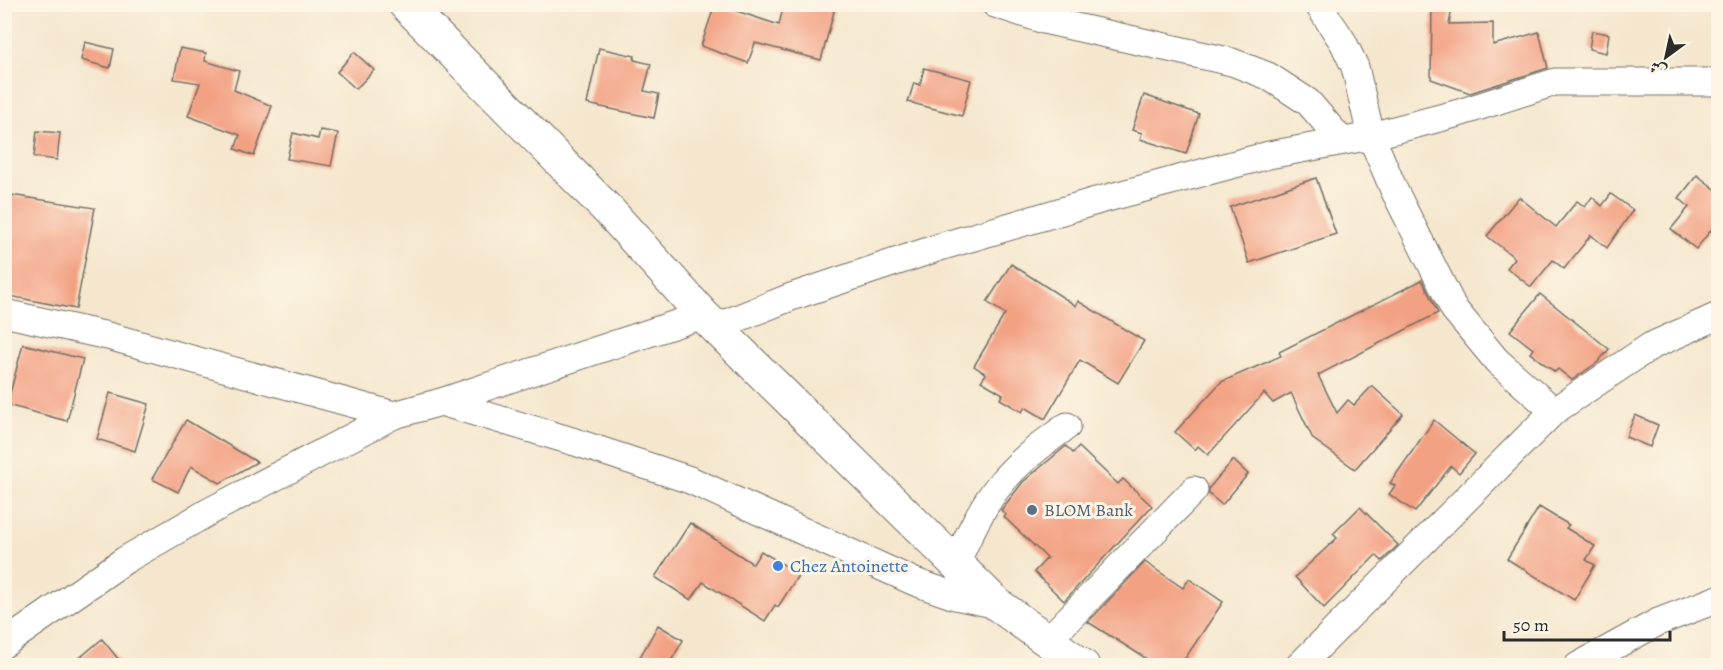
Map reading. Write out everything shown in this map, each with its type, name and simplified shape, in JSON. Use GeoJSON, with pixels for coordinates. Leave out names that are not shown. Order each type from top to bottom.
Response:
{"type":"FeatureCollection","features":[{"type":"Feature","properties":{"kind":"main road"},"geometry":{"type":"LineString","coordinates":[[405,4],[611,213],[710,321],[998,605],[1065,656]]}},
{"type":"Feature","properties":{"kind":"street"},"geometry":{"type":"LineString","coordinates":[[995,4],[1044,20],[1232,62],[1268,76],[1308,102],[1341,141]]}},
{"type":"Feature","properties":{"kind":"street"},"geometry":{"type":"LineString","coordinates":[[1318,4],[1343,42],[1355,67],[1371,136],[1394,190],[1454,309],[1497,361],[1554,411]]}},
{"type":"Feature","properties":{"kind":"street"},"geometry":{"type":"LineString","coordinates":[[4,644],[135,555],[212,510],[394,415],[791,297],[1085,204],[1269,155],[1371,136],[1555,82],[1719,82]]}},
{"type":"Feature","properties":{"kind":"street"},"geometry":{"type":"LineString","coordinates":[[4,313],[108,336],[394,415]]}},
{"type":"Feature","properties":{"kind":"street"},"geometry":{"type":"LineString","coordinates":[[1299,666],[1554,411],[1651,346],[1719,316]]}},
{"type":"Feature","properties":{"kind":"street"},"geometry":{"type":"LineString","coordinates":[[441,402],[575,442],[690,480],[915,582],[955,596],[998,605]]}},
{"type":"Feature","properties":{"kind":"street"},"geometry":{"type":"LineString","coordinates":[[956,564],[982,506],[999,482],[1029,453],[1067,426]]}},
{"type":"Feature","properties":{"kind":"street"},"geometry":{"type":"LineString","coordinates":[[1065,656],[1194,490]]}},
{"type":"Feature","properties":{"kind":"street"},"geometry":{"type":"LineString","coordinates":[[1578,666],[1658,622],[1719,599]]}},
{"type":"Feature","properties":{"kind":"building"},"geometry":{"type":"Polygon","coordinates":[[[715,4],[779,25],[784,4],[836,4],[821,60],[755,43],[748,63],[701,46],[715,4]]]}},
{"type":"Feature","properties":{"kind":"building"},"geometry":{"type":"Polygon","coordinates":[[[1432,4],[1453,4],[1449,24],[1493,23],[1493,45],[1539,32],[1548,68],[1470,93],[1431,79],[1432,4]]]}},
{"type":"Feature","properties":{"kind":"building"},"geometry":{"type":"Polygon","coordinates":[[[1592,31],[1609,34],[1606,53],[1589,49],[1592,31]]]}},
{"type":"Feature","properties":{"kind":"building"},"geometry":{"type":"Polygon","coordinates":[[[85,42],[114,49],[110,68],[81,60],[85,42]]]}},
{"type":"Feature","properties":{"kind":"building"},"geometry":{"type":"Polygon","coordinates":[[[180,48],[206,53],[205,61],[239,71],[234,90],[272,106],[254,156],[235,149],[240,135],[188,116],[200,83],[174,79],[180,48]]]}},
{"type":"Feature","properties":{"kind":"building"},"geometry":{"type":"Polygon","coordinates":[[[599,48],[635,56],[634,60],[651,64],[644,91],[659,94],[654,118],[587,104],[599,48]]]}},
{"type":"Feature","properties":{"kind":"building"},"geometry":{"type":"Polygon","coordinates":[[[354,52],[374,70],[356,89],[337,72],[354,52]]]}},
{"type":"Feature","properties":{"kind":"building"},"geometry":{"type":"Polygon","coordinates":[[[924,68],[971,80],[962,116],[908,102],[914,83],[920,85],[924,68]]]}},
{"type":"Feature","properties":{"kind":"building"},"geometry":{"type":"Polygon","coordinates":[[[1144,95],[1199,114],[1186,154],[1140,139],[1142,133],[1132,130],[1144,95]]]}},
{"type":"Feature","properties":{"kind":"building"},"geometry":{"type":"Polygon","coordinates":[[[320,130],[338,133],[331,166],[287,159],[293,133],[318,139],[320,130]]]}},
{"type":"Feature","properties":{"kind":"building"},"geometry":{"type":"Polygon","coordinates":[[[37,131],[60,133],[57,160],[34,157],[37,131]]]}},
{"type":"Feature","properties":{"kind":"building"},"geometry":{"type":"Polygon","coordinates":[[[1697,175],[1719,192],[1719,220],[1696,249],[1671,229],[1689,207],[1679,198],[1697,175]]]}},
{"type":"Feature","properties":{"kind":"building"},"geometry":{"type":"Polygon","coordinates":[[[1316,178],[1336,234],[1249,263],[1230,207],[1316,178]]]}},
{"type":"Feature","properties":{"kind":"building"},"geometry":{"type":"Polygon","coordinates":[[[4,194],[95,208],[76,309],[4,295],[4,194]]]}},
{"type":"Feature","properties":{"kind":"building"},"geometry":{"type":"Polygon","coordinates":[[[1611,194],[1633,210],[1607,248],[1591,235],[1564,269],[1553,260],[1531,287],[1507,268],[1515,258],[1487,236],[1519,197],[1556,227],[1577,201],[1585,207],[1592,197],[1602,206],[1611,194]]]}},
{"type":"Feature","properties":{"kind":"building"},"geometry":{"type":"Polygon","coordinates":[[[1011,264],[1076,306],[1078,301],[1144,341],[1118,383],[1080,360],[1045,419],[1025,407],[1022,412],[1000,399],[1003,394],[981,381],[986,374],[974,366],[1005,314],[987,302],[1011,264]]]}},
{"type":"Feature","properties":{"kind":"building"},"geometry":{"type":"Polygon","coordinates":[[[1422,280],[1438,313],[1318,375],[1337,413],[1348,400],[1354,405],[1372,386],[1403,414],[1355,469],[1313,439],[1291,393],[1273,403],[1264,393],[1208,455],[1198,446],[1195,450],[1175,432],[1221,382],[1281,356],[1279,352],[1422,280]]]}},
{"type":"Feature","properties":{"kind":"building"},"geometry":{"type":"Polygon","coordinates":[[[1540,294],[1609,349],[1598,362],[1572,380],[1558,369],[1555,372],[1530,353],[1533,349],[1510,331],[1540,294]]]}},
{"type":"Feature","properties":{"kind":"building"},"geometry":{"type":"Polygon","coordinates":[[[23,344],[83,359],[67,421],[7,405],[23,344]]]}},
{"type":"Feature","properties":{"kind":"building"},"geometry":{"type":"Polygon","coordinates":[[[110,393],[149,404],[135,451],[97,439],[110,393]]]}},
{"type":"Feature","properties":{"kind":"building"},"geometry":{"type":"Polygon","coordinates":[[[1635,415],[1658,425],[1650,447],[1626,437],[1635,415]]]}},
{"type":"Feature","properties":{"kind":"building"},"geometry":{"type":"Polygon","coordinates":[[[186,420],[257,462],[220,483],[191,466],[178,492],[152,479],[186,420]]]}},
{"type":"Feature","properties":{"kind":"building"},"geometry":{"type":"Polygon","coordinates":[[[1434,420],[1475,454],[1459,473],[1451,466],[1415,512],[1389,494],[1395,486],[1390,483],[1434,420]]]}},
{"type":"Feature","properties":{"kind":"building"},"geometry":{"type":"Polygon","coordinates":[[[1066,446],[1073,453],[1079,447],[1118,484],[1123,479],[1152,506],[1064,601],[1034,572],[1047,558],[1004,517],[1006,515],[1001,510],[1023,482],[1066,446]]]}},
{"type":"Feature","properties":{"kind":"building"},"geometry":{"type":"Polygon","coordinates":[[[1233,460],[1248,474],[1222,505],[1209,494],[1209,488],[1233,460]]]}},
{"type":"Feature","properties":{"kind":"building"},"geometry":{"type":"Polygon","coordinates":[[[1360,507],[1398,545],[1382,561],[1376,555],[1324,608],[1295,577],[1337,538],[1333,534],[1360,507]]]}},
{"type":"Feature","properties":{"kind":"building"},"geometry":{"type":"Polygon","coordinates":[[[1539,507],[1569,525],[1566,528],[1595,546],[1586,560],[1595,565],[1574,600],[1507,559],[1539,507]]]}},
{"type":"Feature","properties":{"kind":"building"},"geometry":{"type":"Polygon","coordinates":[[[690,523],[753,564],[761,551],[799,574],[778,607],[775,605],[765,621],[703,582],[691,600],[655,577],[690,523]]]}},
{"type":"Feature","properties":{"kind":"building"},"geometry":{"type":"Polygon","coordinates":[[[1145,562],[1183,588],[1189,579],[1223,602],[1180,666],[1150,666],[1147,659],[1088,622],[1145,562]]]}},
{"type":"Feature","properties":{"kind":"building"},"geometry":{"type":"Polygon","coordinates":[[[658,625],[683,640],[668,666],[635,666],[658,625]]]}},
{"type":"Feature","properties":{"kind":"building"},"geometry":{"type":"Polygon","coordinates":[[[102,639],[124,666],[70,666],[102,639]]]}},
{"type":"Feature","properties":{"kind":"place","name":"BLOM Bank"},"geometry":{"type":"Point","coordinates":[1032,510]}},
{"type":"Feature","properties":{"kind":"place","name":"Chez Antoinette"},"geometry":{"type":"Point","coordinates":[778,566]}}]}
